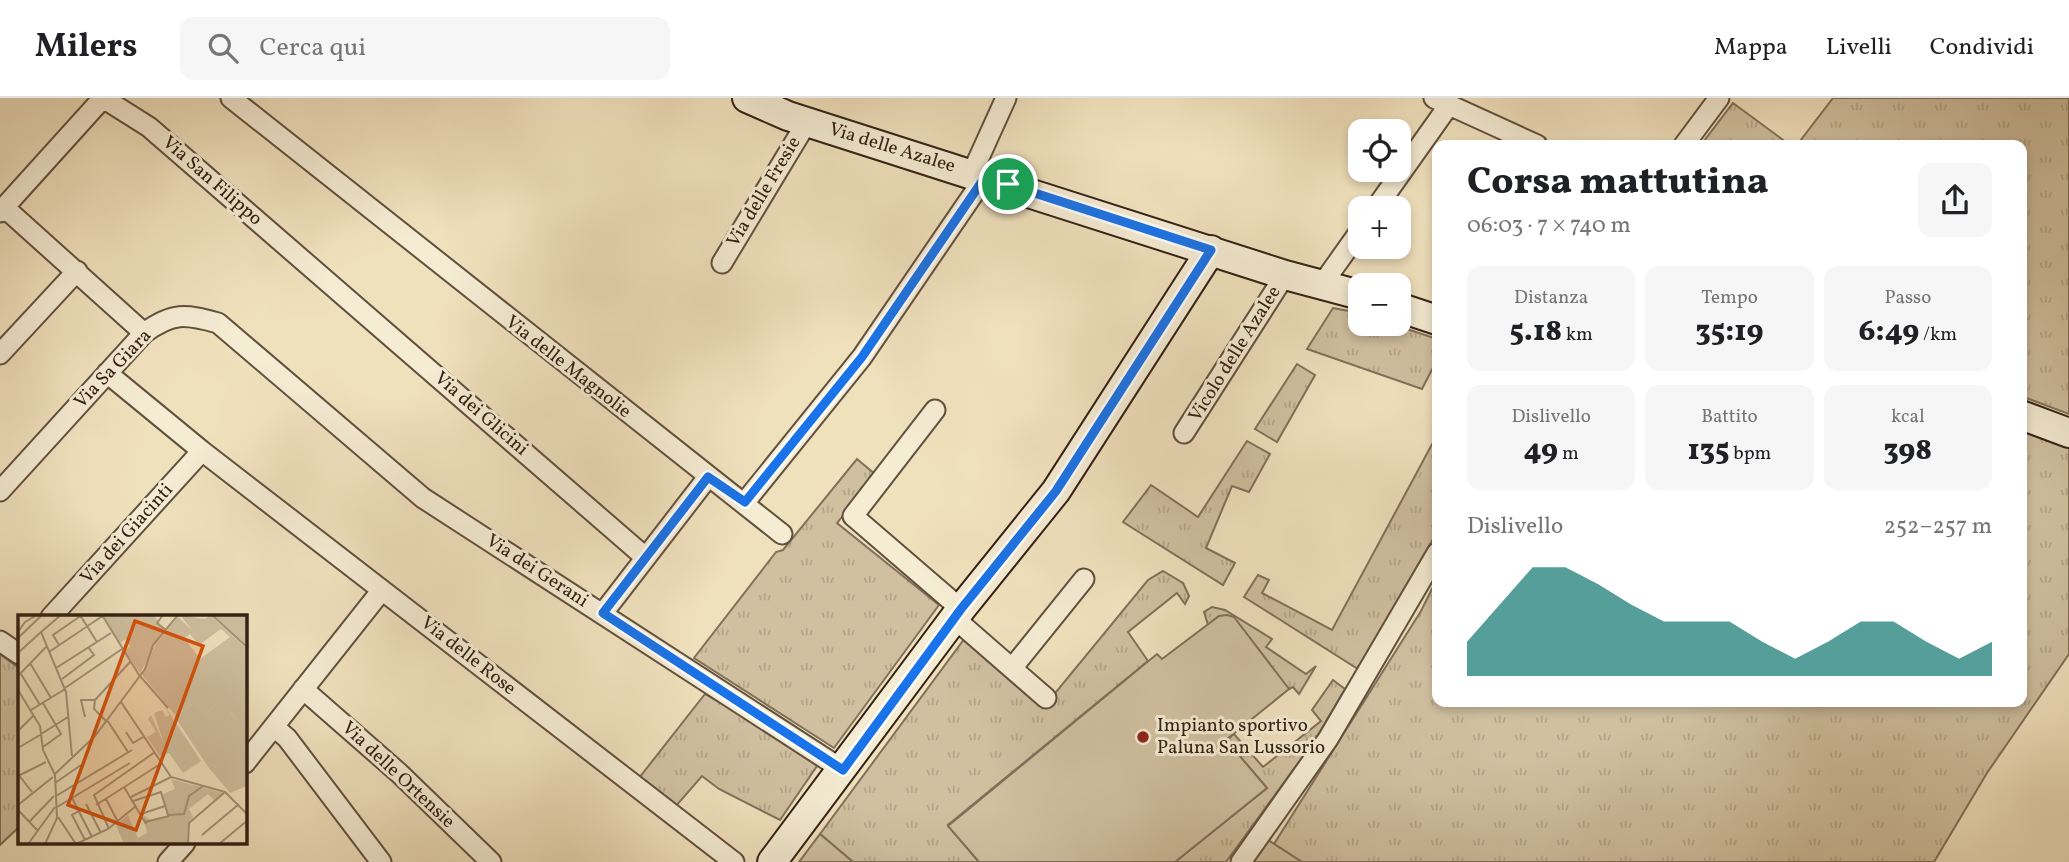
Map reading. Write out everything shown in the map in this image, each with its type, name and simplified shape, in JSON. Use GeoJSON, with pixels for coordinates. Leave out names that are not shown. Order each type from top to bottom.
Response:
{"type":"FeatureCollection","features":[{"type":"Feature","properties":{"kind":"street"},"geometry":{"type":"LineString","coordinates":[[103,98],[2,210],[77,271],[144,333]]}},
{"type":"Feature","properties":{"kind":"street","name":"Via San Filippo"},"geometry":{"type":"LineString","coordinates":[[103,98],[149,127],[316,271]]}},
{"type":"Feature","properties":{"kind":"street","name":"Via delle Magnolie"},"geometry":{"type":"LineString","coordinates":[[231,98],[355,199],[708,477],[745,502],[782,534]]}},
{"type":"Feature","properties":{"kind":"street","name":"Via delle Azalee"},"geometry":{"type":"LineString","coordinates":[[747,98],[807,121],[1285,275],[1348,291]]}},
{"type":"Feature","properties":{"kind":"street"},"geometry":{"type":"LineString","coordinates":[[745,502],[862,357],[979,175],[1006,98]]}},
{"type":"Feature","properties":{"kind":"street"},"geometry":{"type":"LineString","coordinates":[[1688,140],[1719,98]]}},
{"type":"Feature","properties":{"kind":"street"},"geometry":{"type":"LineString","coordinates":[[1383,196],[1442,102],[1526,140]]}},
{"type":"Feature","properties":{"kind":"street","name":"Via delle Fresie"},"geometry":{"type":"LineString","coordinates":[[722,263],[807,121]]}},
{"type":"Feature","properties":{"kind":"street"},"geometry":{"type":"LineString","coordinates":[[1323,283],[1348,248]]}},
{"type":"Feature","properties":{"kind":"street"},"geometry":{"type":"LineString","coordinates":[[772,862],[958,614],[1056,491],[1211,250]]}},
{"type":"Feature","properties":{"kind":"street"},"geometry":{"type":"LineString","coordinates":[[0,354],[77,271]]}},
{"type":"Feature","properties":{"kind":"street","name":"Via dei Glicini"},"geometry":{"type":"LineString","coordinates":[[316,271],[645,557]]}},
{"type":"Feature","properties":{"kind":"street","name":"Vicolo delle Azalee"},"geometry":{"type":"LineString","coordinates":[[1184,433],[1285,275]]}},
{"type":"Feature","properties":{"kind":"street"},"geometry":{"type":"LineString","coordinates":[[1411,311],[1432,318]]}},
{"type":"Feature","properties":{"kind":"street","name":"Via Sa Giara"},"geometry":{"type":"LineString","coordinates":[[0,491],[144,333],[160,321],[178,315],[218,323],[246,349]]}},
{"type":"Feature","properties":{"kind":"street","name":"Via dei Gerani"},"geometry":{"type":"LineString","coordinates":[[246,349],[423,498],[843,770]]}},
{"type":"Feature","properties":{"kind":"street","name":"Via delle Rose"},"geometry":{"type":"LineString","coordinates":[[107,373],[202,451],[734,862]]}},
{"type":"Feature","properties":{"kind":"street"},"geometry":{"type":"LineString","coordinates":[[935,410],[853,516],[1046,698]]}},
{"type":"Feature","properties":{"kind":"street"},"geometry":{"type":"LineString","coordinates":[[2027,417],[2069,433]]}},
{"type":"Feature","properties":{"kind":"street","name":"Via dei Giacinti"},"geometry":{"type":"LineString","coordinates":[[53,615],[202,451]]}},
{"type":"Feature","properties":{"kind":"street"},"geometry":{"type":"LineString","coordinates":[[603,613],[708,477]]}},
{"type":"Feature","properties":{"kind":"street"},"geometry":{"type":"LineString","coordinates":[[1241,862],[1262,836],[1328,738],[1432,561]]}},
{"type":"Feature","properties":{"kind":"street"},"geometry":{"type":"LineString","coordinates":[[1013,667],[1083,579]]}},
{"type":"Feature","properties":{"kind":"street"},"geometry":{"type":"LineString","coordinates":[[247,761],[382,590]]}},
{"type":"Feature","properties":{"kind":"street"},"geometry":{"type":"LineString","coordinates":[[0,641],[18,652]]}},
{"type":"Feature","properties":{"kind":"street","name":"Via delle Ortensie"},"geometry":{"type":"LineString","coordinates":[[303,690],[399,773],[491,862]]}},
{"type":"Feature","properties":{"kind":"street"},"geometry":{"type":"LineString","coordinates":[[274,727],[287,738],[381,862]]}},
{"type":"Feature","properties":{"kind":"green space"},"geometry":{"type":"Polygon","coordinates":[[[1833,98],[2069,98],[2069,414],[2027,398],[2027,140],[1801,140],[1833,98]]]}},
{"type":"Feature","properties":{"kind":"green space"},"geometry":{"type":"Polygon","coordinates":[[[1733,103],[1783,140],[1705,140],[1733,103]]]}},
{"type":"Feature","properties":{"kind":"green space"},"geometry":{"type":"Polygon","coordinates":[[[1333,308],[1348,311],[1348,336],[1411,336],[1411,330],[1432,337],[1432,370],[1422,389],[1307,349],[1333,308]]]}},
{"type":"Feature","properties":{"kind":"green space"},"geometry":{"type":"Polygon","coordinates":[[[1297,364],[1315,375],[1277,442],[1255,429],[1297,364]]]}},
{"type":"Feature","properties":{"kind":"green space"},"geometry":{"type":"Polygon","coordinates":[[[2027,427],[2069,443],[2069,654],[1987,773],[1934,862],[1302,862],[1274,844],[1421,611],[1432,589],[1432,707],[2027,707],[2027,427]]]}},
{"type":"Feature","properties":{"kind":"green space"},"geometry":{"type":"Polygon","coordinates":[[[1247,441],[1270,454],[1249,492],[1232,486],[1206,548],[1235,563],[1223,585],[1123,522],[1151,485],[1198,517],[1247,441]]]}},
{"type":"Feature","properties":{"kind":"green space"},"geometry":{"type":"Polygon","coordinates":[[[1432,444],[1432,541],[1358,669],[1244,597],[1258,575],[1269,580],[1262,593],[1332,630],[1432,444]]]}},
{"type":"Feature","properties":{"kind":"green space"},"geometry":{"type":"Polygon","coordinates":[[[857,459],[876,475],[837,523],[939,605],[834,748],[694,658],[776,552],[783,550],[857,459]]]}},
{"type":"Feature","properties":{"kind":"green space"},"geometry":{"type":"Polygon","coordinates":[[[1163,571],[1183,583],[1189,596],[1185,604],[1177,593],[1128,632],[1148,661],[948,825],[979,862],[853,862],[820,834],[965,638],[1007,669],[1043,708],[1148,580],[1163,571]]]}},
{"type":"Feature","properties":{"kind":"green space"},"geometry":{"type":"Polygon","coordinates":[[[1212,607],[1225,610],[1272,639],[1266,647],[1306,674],[1316,666],[1299,694],[1293,687],[1289,689],[1219,616],[1208,625],[1204,612],[1212,607]]]}},
{"type":"Feature","properties":{"kind":"green space","name":"Impianto sportivo Paluna San Lussorio"},"geometry":{"type":"Polygon","coordinates":[[[1219,616],[1234,617],[1289,689],[1226,740],[1267,788],[1175,862],[979,862],[948,826],[1157,654],[1162,659],[1219,616]]]}},
{"type":"Feature","properties":{"kind":"green space"},"geometry":{"type":"Polygon","coordinates":[[[0,654],[18,667],[18,828],[0,845],[0,654]]]}},
{"type":"Feature","properties":{"kind":"green space"},"geometry":{"type":"Polygon","coordinates":[[[1333,680],[1345,689],[1315,740],[1226,862],[1175,862],[1267,788],[1226,740],[1234,734],[1263,767],[1321,721],[1312,710],[1333,680]]]}},
{"type":"Feature","properties":{"kind":"green space"},"geometry":{"type":"Polygon","coordinates":[[[705,694],[804,751],[817,766],[780,820],[719,789],[702,776],[676,806],[639,778],[705,694]]]}},
{"type":"Feature","properties":{"kind":"green space"},"geometry":{"type":"Polygon","coordinates":[[[820,834],[853,862],[799,862],[820,834]]]}},
{"type":"Feature","properties":{"kind":"green space"},"geometry":{"type":"Polygon","coordinates":[[[1262,836],[1302,862],[1241,862],[1262,836]]]}},
{"type":"Feature","properties":{"kind":"place","name":"Impianto sportivo Paluna San Lussorio"},"geometry":{"type":"Point","coordinates":[1143,737]}},
{"type":"Feature","properties":{"kind":"route"},"geometry":{"type":"LineString","coordinates":[[985,177],[1008,184],[1211,250],[1056,491],[961,609],[843,770],[603,613],[708,477],[745,502],[862,357],[985,177]]}}]}
